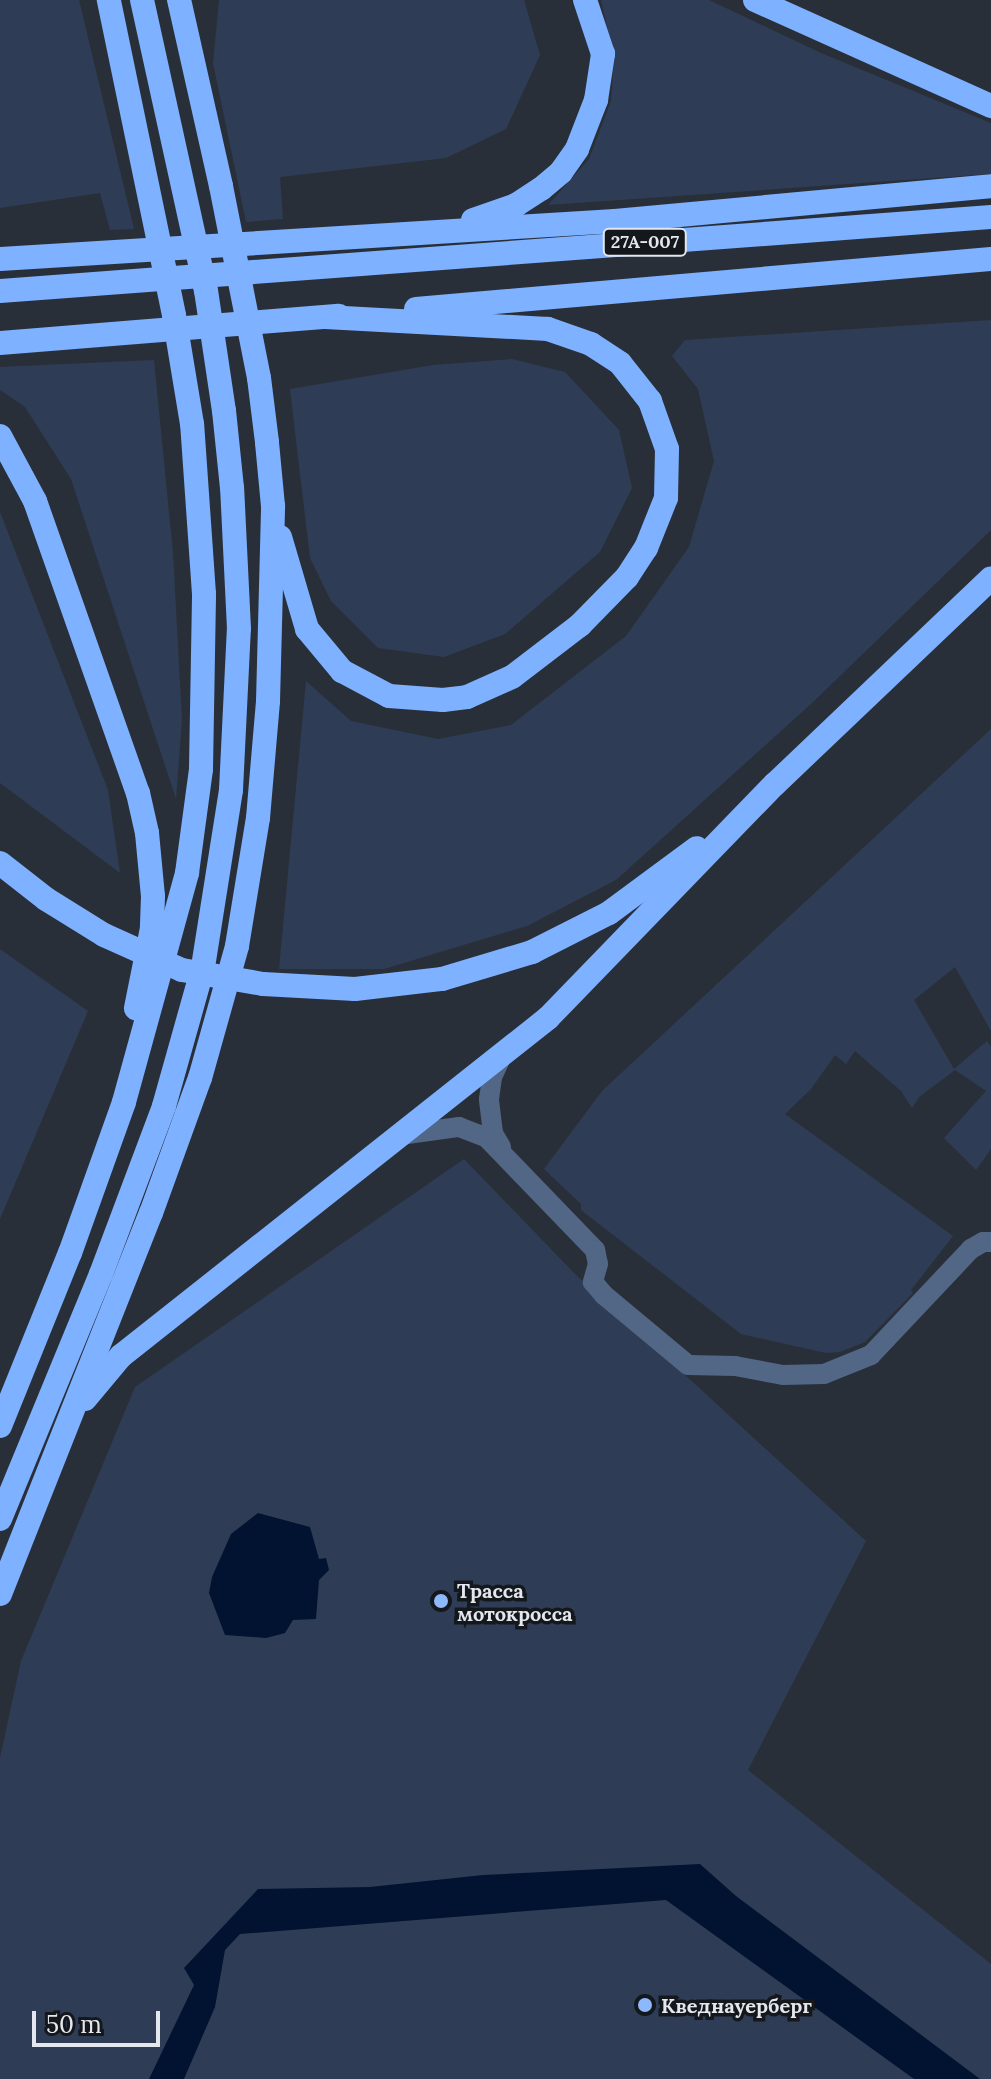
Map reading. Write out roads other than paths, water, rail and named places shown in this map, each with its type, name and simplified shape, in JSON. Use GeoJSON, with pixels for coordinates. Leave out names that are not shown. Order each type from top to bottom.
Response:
{"type":"FeatureCollection","features":[{"type":"Feature","properties":{"kind":"highway"},"geometry":{"type":"LineString","coordinates":[[0,1519],[101,1274],[164,1106],[203,967],[231,790],[239,629],[224,411],[206,291],[142,0]]}},
{"type":"Feature","properties":{"kind":"highway"},"geometry":{"type":"LineString","coordinates":[[179,0],[259,378],[273,506],[295,598],[307,629],[342,671],[365,686],[389,696],[443,700],[467,697],[512,677],[580,625],[633,567],[658,524],[666,498],[667,449],[650,401],[620,363],[591,344],[548,329],[316,318]]}},
{"type":"Feature","properties":{"kind":"highway"},"geometry":{"type":"LineString","coordinates":[[192,0],[193,65]]}},
{"type":"Feature","properties":{"kind":"highway"},"geometry":{"type":"LineString","coordinates":[[446,229],[516,205],[561,172],[577,149],[596,100],[603,54],[585,0]]}},
{"type":"Feature","properties":{"kind":"highway"},"geometry":{"type":"LineString","coordinates":[[755,0],[991,106]]}},
{"type":"Feature","properties":{"kind":"highway"},"geometry":{"type":"LineString","coordinates":[[0,1426],[70,1253],[124,1102],[176,918],[194,833],[202,754],[204,594],[192,424],[174,315],[109,4]]}},
{"type":"Feature","properties":{"kind":"highway"},"geometry":{"type":"LineString","coordinates":[[0,259],[446,229],[615,221],[991,186]]}},
{"type":"Feature","properties":{"kind":"highway","name":"27А-007"},"geometry":{"type":"LineString","coordinates":[[0,291],[991,217]]}},
{"type":"Feature","properties":{"kind":"highway","name":"27А-007"},"geometry":{"type":"LineString","coordinates":[[0,343],[991,259]]}},
{"type":"Feature","properties":{"kind":"highway"},"geometry":{"type":"LineString","coordinates":[[0,436],[35,501],[127,757],[147,833],[152,866],[152,928],[128,1043],[124,1102]]}},
{"type":"Feature","properties":{"kind":"highway"},"geometry":{"type":"LineString","coordinates":[[0,1594],[184,1123],[237,946],[264,758],[273,506]]}},
{"type":"Feature","properties":{"kind":"highway"},"geometry":{"type":"LineString","coordinates":[[66,1424],[121,1356],[548,1018],[759,800],[991,578]]}},
{"type":"Feature","properties":{"kind":"highway"},"geometry":{"type":"LineString","coordinates":[[0,863],[46,899],[121,943],[182,970],[263,984],[318,989],[400,986],[442,979],[532,952],[577,931],[638,894],[759,800]]}},
{"type":"Feature","properties":{"kind":"street"},"geometry":{"type":"LineString","coordinates":[[503,1053],[492,1077],[489,1099],[493,1133],[504,1154]]}},
{"type":"Feature","properties":{"kind":"street"},"geometry":{"type":"LineString","coordinates":[[400,1135],[428,1129],[466,1129],[487,1138],[595,1250],[598,1264],[593,1282],[604,1295],[688,1365],[735,1366],[783,1375],[824,1374],[871,1355],[971,1249],[983,1242],[991,1242]]}},
{"type":"Feature","properties":{"kind":"place","name":"Трасса мотокросса"},"geometry":{"type":"Point","coordinates":[441,1601]}},
{"type":"Feature","properties":{"kind":"place","name":"Кведнауерберг"},"geometry":{"type":"Point","coordinates":[645,2005]}}]}
